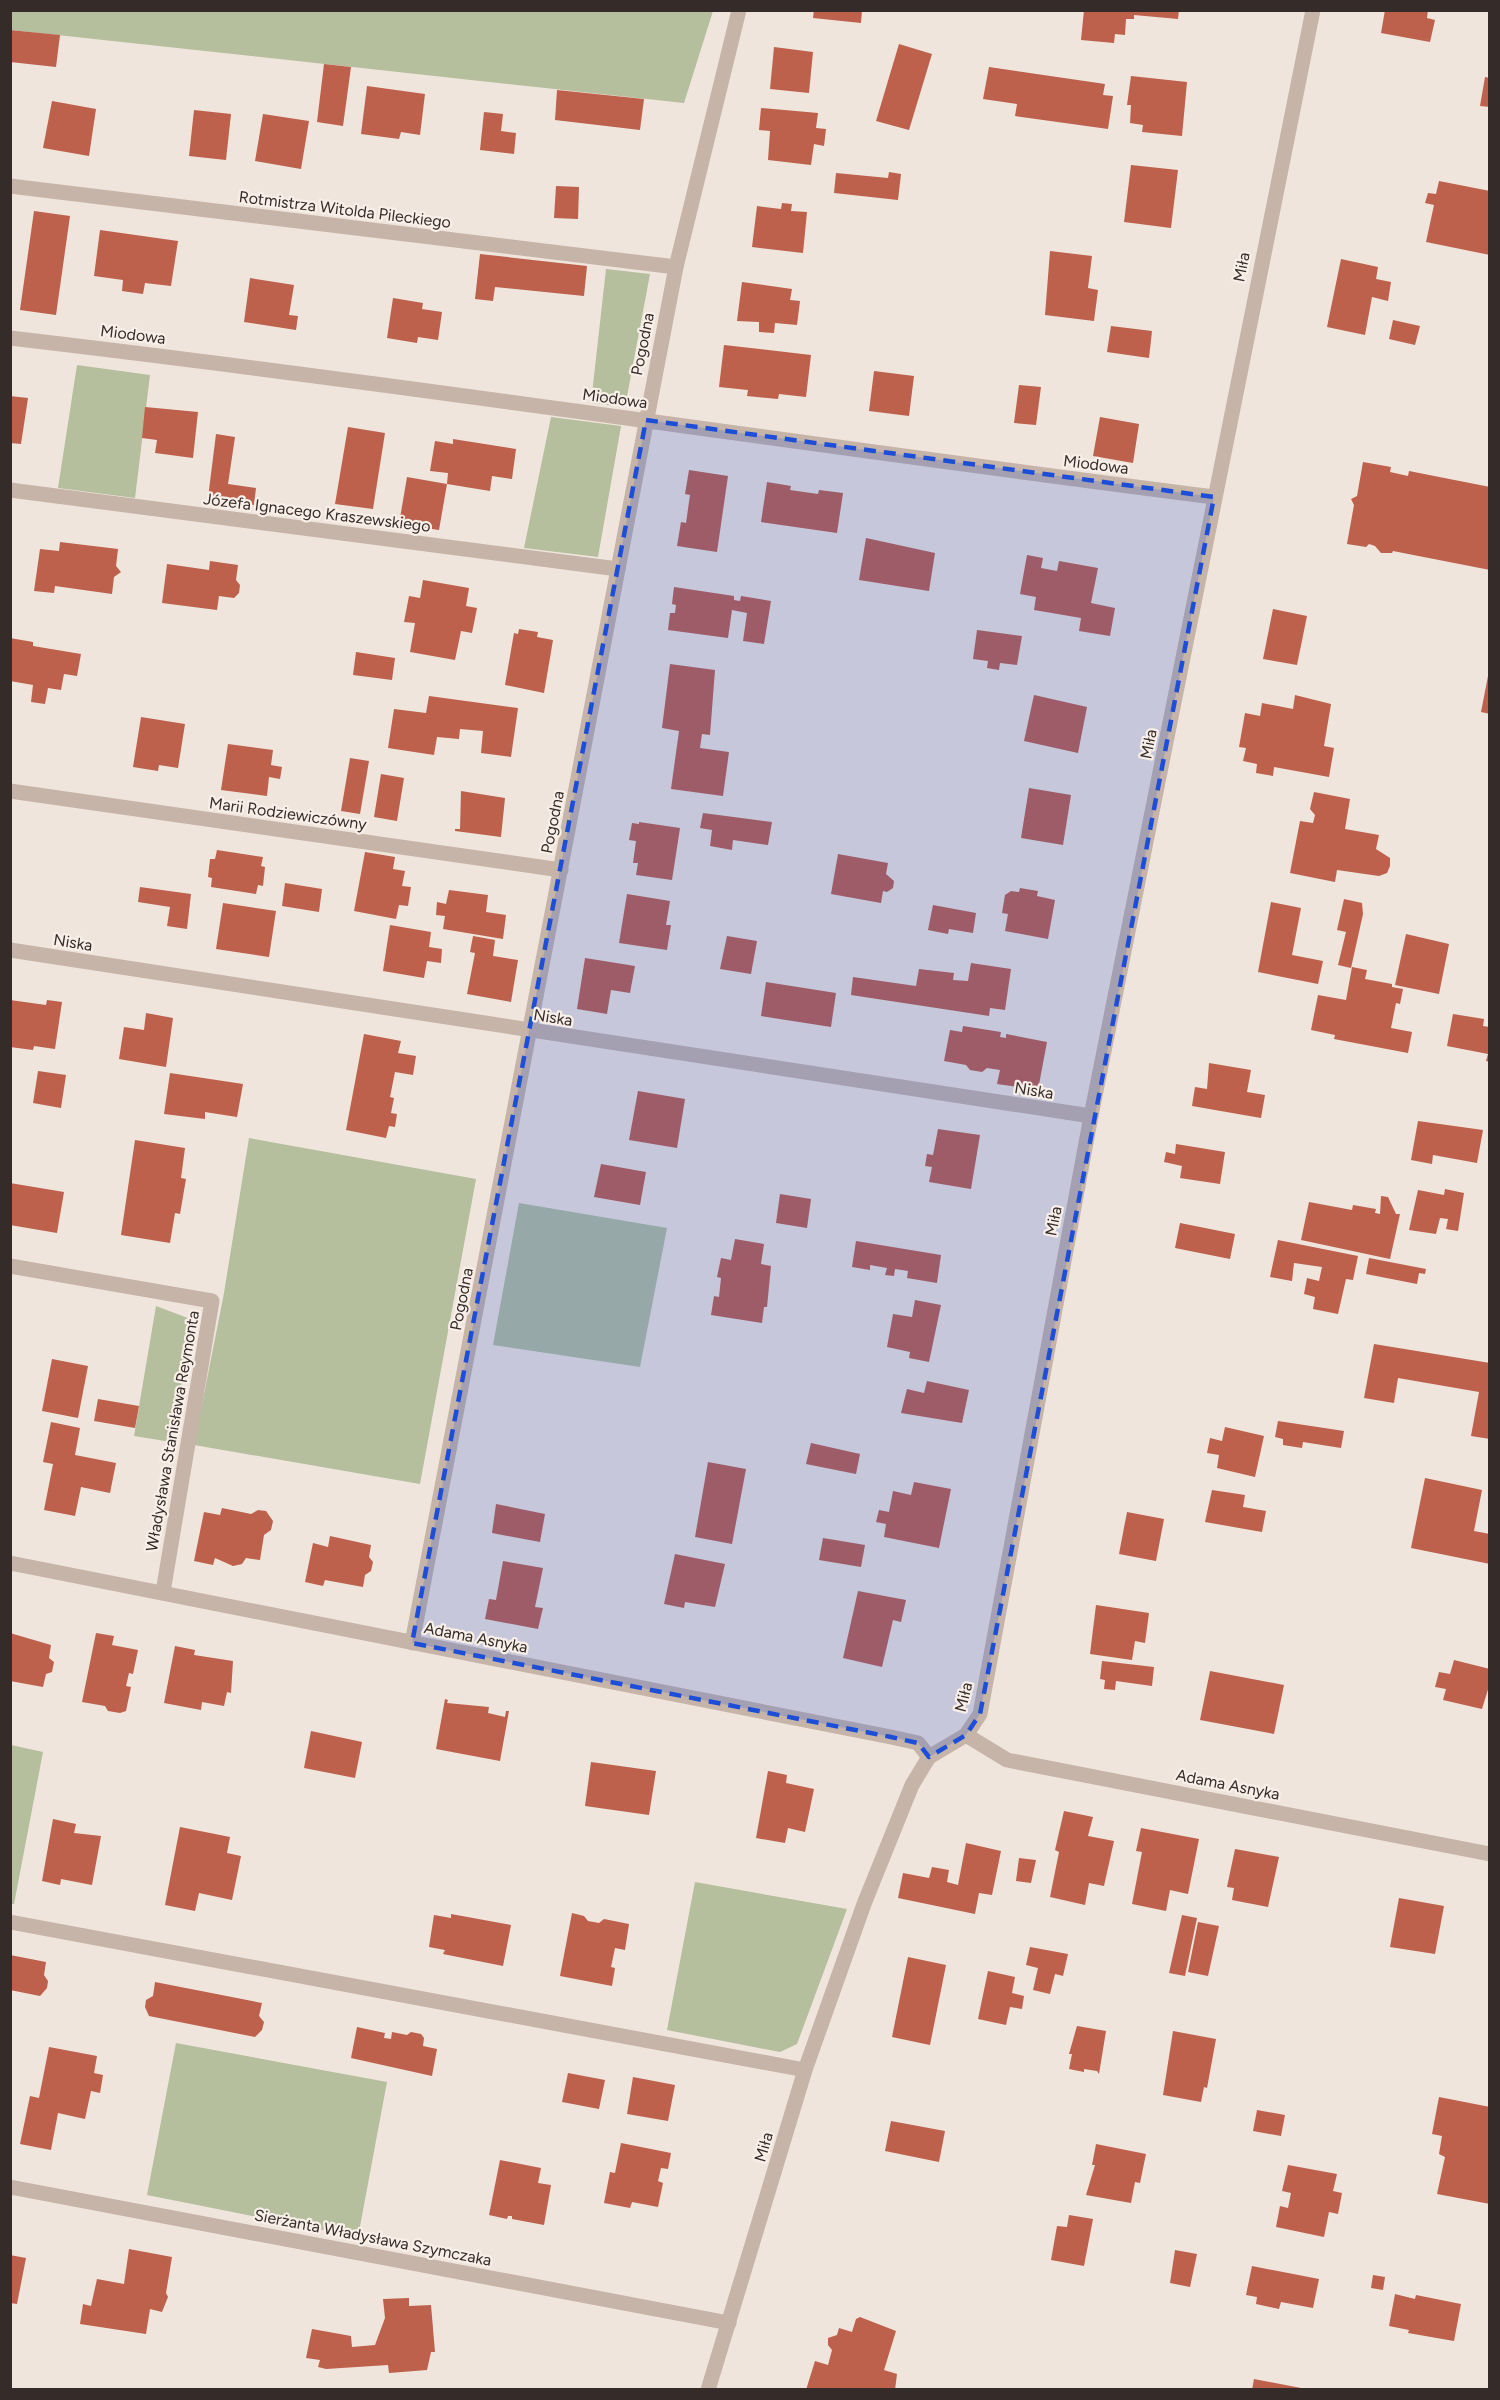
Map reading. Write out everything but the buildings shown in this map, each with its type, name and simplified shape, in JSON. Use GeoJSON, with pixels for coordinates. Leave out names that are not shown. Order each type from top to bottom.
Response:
{"type":"FeatureCollection","features":[{"type":"Feature","properties":{"kind":"street","name":"Pogodna"},"geometry":{"type":"LineString","coordinates":[[412,1642],[531,1032],[676,267],[738,10]]}},
{"type":"Feature","properties":{"kind":"street","name":"Miła"},"geometry":{"type":"LineString","coordinates":[[708,2390],[805,2070],[864,1904],[912,1785],[929,1757],[966,1735],[980,1714],[1091,1116],[1313,10]]}},
{"type":"Feature","properties":{"kind":"street","name":"Rotmistrza Witolda Pileckiego"},"geometry":{"type":"LineString","coordinates":[[10,186],[676,267]]}},
{"type":"Feature","properties":{"kind":"street","name":"Miodowa"},"geometry":{"type":"LineString","coordinates":[[10,338],[210,361],[646,420],[869,453],[1214,497]]}},
{"type":"Feature","properties":{"kind":"street","name":"Józefa Ignacego Kraszewskiego"},"geometry":{"type":"LineString","coordinates":[[10,490],[618,569]]}},
{"type":"Feature","properties":{"kind":"street","name":"Marii Rodziewiczówny"},"geometry":{"type":"LineString","coordinates":[[10,791],[561,870]]}},
{"type":"Feature","properties":{"kind":"street","name":"Niska"},"geometry":{"type":"LineString","coordinates":[[10,950],[531,1032],[1091,1116]]}},
{"type":"Feature","properties":{"kind":"street","name":"Władysława Stanisława Reymonta"},"geometry":{"type":"LineString","coordinates":[[10,1266],[212,1301],[163,1592]]}},
{"type":"Feature","properties":{"kind":"street","name":"Adama Asnyka"},"geometry":{"type":"LineString","coordinates":[[10,1563],[891,1737],[918,1743],[929,1757]]}},
{"type":"Feature","properties":{"kind":"street","name":"Adama Asnyka"},"geometry":{"type":"LineString","coordinates":[[966,1735],[1007,1760],[1490,1854]]}},
{"type":"Feature","properties":{"kind":"street"},"geometry":{"type":"LineString","coordinates":[[10,1922],[805,2070]]}},
{"type":"Feature","properties":{"kind":"street","name":"Sierżanta Władysława Szymczaka"},"geometry":{"type":"LineString","coordinates":[[10,2187],[729,2323]]}},
{"type":"Feature","properties":{"kind":"highlighted area"},"geometry":{"type":"Polygon","coordinates":[[[646,420],[1214,497],[980,1714],[966,1735],[929,1757],[918,1743],[891,1737],[412,1643],[646,420]]]}},
{"type":"Feature","properties":{"kind":"green space"},"geometry":{"type":"Polygon","coordinates":[[[11,10],[713,11],[684,103],[11,30],[11,10]]]}},
{"type":"Feature","properties":{"kind":"green space"},"geometry":{"type":"Polygon","coordinates":[[[606,269],[650,274],[625,407],[591,403],[606,269]]]}},
{"type":"Feature","properties":{"kind":"green space"},"geometry":{"type":"Polygon","coordinates":[[[77,365],[150,375],[135,498],[58,488],[77,365]]]}},
{"type":"Feature","properties":{"kind":"green space"},"geometry":{"type":"Polygon","coordinates":[[[551,417],[621,426],[598,557],[524,548],[551,417]]]}},
{"type":"Feature","properties":{"kind":"green space"},"geometry":{"type":"Polygon","coordinates":[[[249,1138],[476,1179],[420,1484],[194,1445],[224,1293],[249,1138]]]}},
{"type":"Feature","properties":{"kind":"green space"},"geometry":{"type":"Polygon","coordinates":[[[519,1203],[667,1228],[640,1367],[493,1345],[519,1203]]]}},
{"type":"Feature","properties":{"kind":"green space"},"geometry":{"type":"Polygon","coordinates":[[[156,1306],[193,1320],[171,1442],[134,1436],[156,1306]]]}},
{"type":"Feature","properties":{"kind":"green space"},"geometry":{"type":"Polygon","coordinates":[[[11,1745],[43,1752],[14,1904],[10,1904],[11,1745]]]}},
{"type":"Feature","properties":{"kind":"green space"},"geometry":{"type":"Polygon","coordinates":[[[695,1882],[847,1909],[797,2044],[780,2052],[667,2030],[695,1882]]]}},
{"type":"Feature","properties":{"kind":"green space"},"geometry":{"type":"Polygon","coordinates":[[[176,2043],[387,2082],[358,2237],[147,2195],[176,2043]]]}}]}
